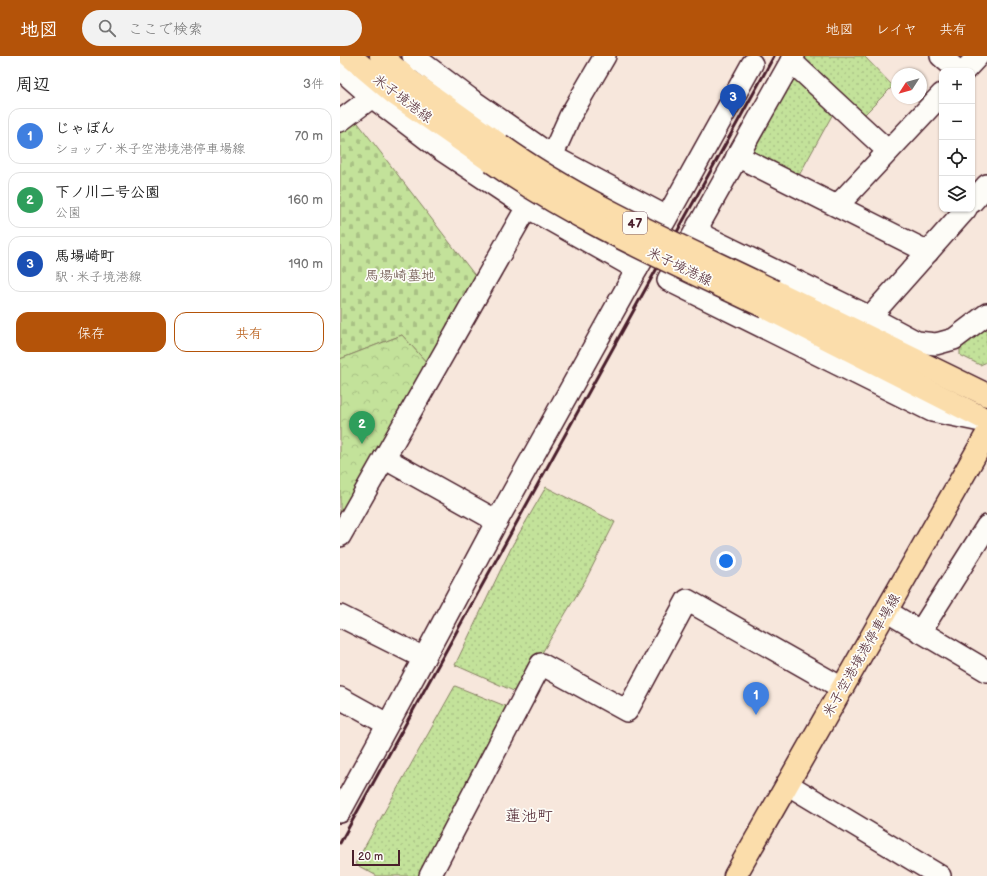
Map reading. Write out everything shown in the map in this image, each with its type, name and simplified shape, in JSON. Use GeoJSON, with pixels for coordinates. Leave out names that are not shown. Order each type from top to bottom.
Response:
{"type":"FeatureCollection","features":[{"type":"Feature","properties":{"kind":"main road","name":"米子境港線"},"geometry":{"type":"LineString","coordinates":[[350,56],[396,95],[496,154],[524,162],[987,421]]}},
{"type":"Feature","properties":{"kind":"main road","name":"米子境港線"},"geometry":{"type":"LineString","coordinates":[[381,56],[496,154]]}},
{"type":"Feature","properties":{"kind":"main road","name":"米子境港線"},"geometry":{"type":"LineString","coordinates":[[770,299],[987,395]]}},
{"type":"Feature","properties":{"kind":"main road","name":"米子空港境港停車場線"},"geometry":{"type":"LineString","coordinates":[[735,876],[987,434]]}},
{"type":"Feature","properties":{"kind":"street"},"geometry":{"type":"LineString","coordinates":[[340,536],[527,207],[570,116],[605,56]]}},
{"type":"Feature","properties":{"kind":"street"},"geometry":{"type":"LineString","coordinates":[[941,56],[955,68]]}},
{"type":"Feature","properties":{"kind":"street"},"geometry":{"type":"LineString","coordinates":[[967,68],[978,56]]}},
{"type":"Feature","properties":{"kind":"street"},"geometry":{"type":"LineString","coordinates":[[420,58],[552,156],[667,217]]}},
{"type":"Feature","properties":{"kind":"street"},"geometry":{"type":"LineString","coordinates":[[340,812],[497,521],[667,217],[751,59]]}},
{"type":"Feature","properties":{"kind":"street"},"geometry":{"type":"LineString","coordinates":[[888,151],[792,59],[668,280],[932,411],[987,421]]}},
{"type":"Feature","properties":{"kind":"street"},"geometry":{"type":"LineString","coordinates":[[340,70],[372,97],[440,149],[527,207],[637,269]]}},
{"type":"Feature","properties":{"kind":"street"},"geometry":{"type":"LineString","coordinates":[[340,121],[372,97]]}},
{"type":"Feature","properties":{"kind":"street"},"geometry":{"type":"LineString","coordinates":[[838,205],[939,97]]}},
{"type":"Feature","properties":{"kind":"street"},"geometry":{"type":"LineString","coordinates":[[737,156],[838,205],[928,252]]}},
{"type":"Feature","properties":{"kind":"street"},"geometry":{"type":"LineString","coordinates":[[975,199],[987,185]]}},
{"type":"Feature","properties":{"kind":"street"},"geometry":{"type":"LineString","coordinates":[[870,317],[963,212]]}},
{"type":"Feature","properties":{"kind":"street"},"geometry":{"type":"LineString","coordinates":[[698,225],[704,236],[870,317],[917,342],[936,344],[954,339],[987,314]]}},
{"type":"Feature","properties":{"kind":"street"},"geometry":{"type":"LineString","coordinates":[[384,458],[497,521]]}},
{"type":"Feature","properties":{"kind":"street"},"geometry":{"type":"LineString","coordinates":[[920,632],[987,526]]}},
{"type":"Feature","properties":{"kind":"street"},"geometry":{"type":"LineString","coordinates":[[430,876],[541,664],[627,711],[687,600],[842,688]]}},
{"type":"Feature","properties":{"kind":"street"},"geometry":{"type":"LineString","coordinates":[[886,611],[987,671]]}},
{"type":"Feature","properties":{"kind":"street"},"geometry":{"type":"LineString","coordinates":[[340,616],[424,658]]}},
{"type":"Feature","properties":{"kind":"street"},"geometry":{"type":"LineString","coordinates":[[340,698],[387,724]]}},
{"type":"Feature","properties":{"kind":"street"},"geometry":{"type":"LineString","coordinates":[[787,784],[940,876]]}},
{"type":"Feature","properties":{"kind":"green space"},"geometry":{"type":"Polygon","coordinates":[[[801,56],[864,56],[891,84],[891,88],[861,118],[801,56]]]}},
{"type":"Feature","properties":{"kind":"green space"},"geometry":{"type":"Polygon","coordinates":[[[786,78],[804,79],[835,110],[797,179],[753,160],[751,148],[786,78]]]}},
{"type":"Feature","properties":{"kind":"green space","name":"馬場崎墓地"},"geometry":{"type":"Polygon","coordinates":[[[355,119],[480,282],[427,363],[402,335],[340,359],[340,130],[355,119]]]}},
{"type":"Feature","properties":{"kind":"green space"},"geometry":{"type":"Polygon","coordinates":[[[987,319],[987,362],[980,365],[960,355],[960,341],[987,319]]]}},
{"type":"Feature","properties":{"kind":"green space"},"geometry":{"type":"Polygon","coordinates":[[[402,335],[427,363],[340,525],[340,359],[402,335]]]}},
{"type":"Feature","properties":{"kind":"green space"},"geometry":{"type":"Polygon","coordinates":[[[546,487],[615,522],[585,581],[518,693],[455,665],[513,544],[546,487]]]}},
{"type":"Feature","properties":{"kind":"green space"},"geometry":{"type":"Polygon","coordinates":[[[455,686],[513,709],[424,876],[377,876],[355,864],[455,686]]]}},
{"type":"Feature","properties":{"kind":"railway"},"geometry":{"type":"LineString","coordinates":[[340,843],[774,56]]}},
{"type":"Feature","properties":{"kind":"place","name":"馬場崎町"},"geometry":{"type":"Point","coordinates":[733,117]}},
{"type":"Feature","properties":{"kind":"place","name":"下ノ川二号公園"},"geometry":{"type":"Point","coordinates":[362,444]}},
{"type":"Feature","properties":{"kind":"place","name":"じゃぼん"},"geometry":{"type":"Point","coordinates":[756,715]}},
{"type":"Feature","properties":{"kind":"district","name":"蓮池町"},"geometry":{"type":"Point","coordinates":[529,815]}}]}
